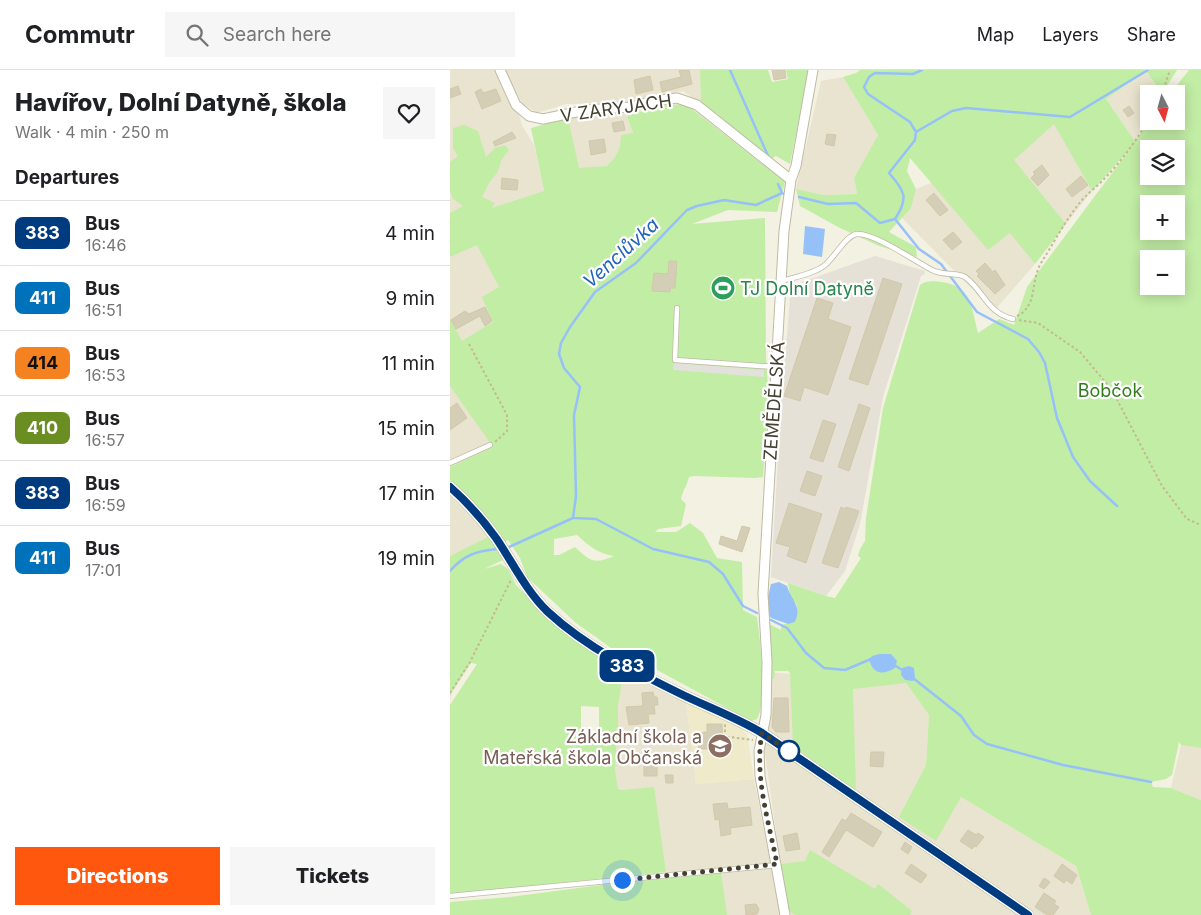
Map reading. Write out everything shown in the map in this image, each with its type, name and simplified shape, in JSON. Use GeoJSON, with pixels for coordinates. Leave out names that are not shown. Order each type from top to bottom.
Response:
{"type":"FeatureCollection","features":[{"type":"Feature","properties":{"kind":"street","name":"V ZARYJACH"},"geometry":{"type":"LineString","coordinates":[[500,70],[516,105],[529,116],[543,119],[586,110],[631,107],[653,101],[677,98],[697,104],[791,180]]}},
{"type":"Feature","properties":{"kind":"street","name":"ZEMĚDĚLSKÁ"},"geometry":{"type":"LineString","coordinates":[[785,915],[760,776],[759,751],[766,715],[767,662],[763,594],[784,231],[791,180],[796,166],[813,70]]}},
{"type":"Feature","properties":{"kind":"street"},"geometry":{"type":"LineString","coordinates":[[450,487],[496,538],[516,571],[547,611],[570,631],[592,646],[684,695],[742,721],[761,737],[1028,915]]}},
{"type":"Feature","properties":{"kind":"lane"},"geometry":{"type":"LineString","coordinates":[[782,281],[824,266],[850,237],[858,234],[875,239],[934,271],[944,275],[957,274],[965,277],[994,311],[1013,319]]}},
{"type":"Feature","properties":{"kind":"lane"},"geometry":{"type":"LineString","coordinates":[[677,308],[675,360],[776,367]]}},
{"type":"Feature","properties":{"kind":"lane"},"geometry":{"type":"LineString","coordinates":[[450,463],[490,445]]}},
{"type":"Feature","properties":{"kind":"lane"},"geometry":{"type":"LineString","coordinates":[[450,896],[777,864]]}},
{"type":"Feature","properties":{"kind":"path"},"geometry":{"type":"LineString","coordinates":[[1165,85],[1170,70]]}},
{"type":"Feature","properties":{"kind":"path"},"geometry":{"type":"LineString","coordinates":[[1013,319],[1026,312],[1032,299],[1033,284],[1037,271],[1079,204],[1106,177],[1142,130]]}},
{"type":"Feature","properties":{"kind":"path"},"geometry":{"type":"LineString","coordinates":[[1013,319],[1038,322],[1080,352],[1112,390],[1162,486],[1187,519],[1201,525]]}},
{"type":"Feature","properties":{"kind":"path"},"geometry":{"type":"LineString","coordinates":[[469,344],[507,415],[507,431],[499,440],[490,445]]}},
{"type":"Feature","properties":{"kind":"path"},"geometry":{"type":"LineString","coordinates":[[450,693],[470,662],[516,571]]}},
{"type":"Feature","properties":{"kind":"path"},"geometry":{"type":"LineString","coordinates":[[722,736],[761,737]]}},
{"type":"Feature","properties":{"kind":"shaded area"},"geometry":{"type":"Polygon","coordinates":[[[450,70],[499,70],[517,108],[522,125],[534,145],[544,191],[493,447],[450,467],[450,70]]]}},
{"type":"Feature","properties":{"kind":"shaded area"},"geometry":{"type":"Polygon","coordinates":[[[505,70],[700,70],[701,104],[683,91],[618,103],[566,104],[537,113],[522,103],[505,70]]]}},
{"type":"Feature","properties":{"kind":"shaded area"},"geometry":{"type":"Polygon","coordinates":[[[1146,71],[1155,85],[1140,85],[1140,130],[1142,130],[1135,141],[1106,99],[1146,71]]]}},
{"type":"Feature","properties":{"kind":"shaded area"},"geometry":{"type":"Polygon","coordinates":[[[843,77],[878,135],[854,178],[857,194],[824,195],[796,189],[821,81],[843,77]]]}},
{"type":"Feature","properties":{"kind":"shaded area"},"geometry":{"type":"Polygon","coordinates":[[[635,111],[627,117],[633,133],[621,144],[617,156],[607,166],[579,169],[568,118],[594,113],[635,111]]]}},
{"type":"Feature","properties":{"kind":"shaded area"},"geometry":{"type":"Polygon","coordinates":[[[1054,123],[1092,191],[1066,224],[1013,160],[1054,123]]]}},
{"type":"Feature","properties":{"kind":"shaded area"},"geometry":{"type":"Polygon","coordinates":[[[931,183],[1010,232],[1035,264],[994,311],[902,218],[916,189],[931,183]]]}},
{"type":"Feature","properties":{"kind":"shaded area"},"geometry":{"type":"Polygon","coordinates":[[[875,256],[925,271],[924,275],[921,276],[883,397],[860,524],[845,571],[826,596],[771,577],[781,407],[791,286],[875,256]]]}},
{"type":"Feature","properties":{"kind":"shaded area"},"geometry":{"type":"Polygon","coordinates":[[[674,363],[764,370],[764,377],[673,370],[674,363]]]}},
{"type":"Feature","properties":{"kind":"shaded area"},"geometry":{"type":"Polygon","coordinates":[[[450,492],[464,504],[491,537],[450,700],[450,492]]]}},
{"type":"Feature","properties":{"kind":"shaded area"},"geometry":{"type":"Polygon","coordinates":[[[621,669],[686,702],[696,784],[754,779],[780,915],[724,915],[719,877],[663,871],[614,797],[612,741],[621,669]]]}},
{"type":"Feature","properties":{"kind":"shaded area"},"geometry":{"type":"Polygon","coordinates":[[[767,672],[906,683],[929,715],[926,765],[900,817],[961,797],[1076,866],[1091,915],[791,915],[778,845],[762,733],[767,672]]]}},
{"type":"Feature","properties":{"kind":"shaded area","name":"Základní škola a Mateřská škola Občanská"},"geometry":{"type":"Polygon","coordinates":[[[686,702],[722,718],[741,728],[747,734],[754,779],[696,784],[686,702]]]}},
{"type":"Feature","properties":{"kind":"shaded area"},"geometry":{"type":"Polygon","coordinates":[[[1181,745],[1201,748],[1201,800],[1171,788],[1181,745]]]}},
{"type":"Feature","properties":{"kind":"green space"},"geometry":{"type":"Polygon","coordinates":[[[700,70],[768,70],[772,82],[788,79],[786,70],[809,70],[790,164],[776,156],[771,159],[701,104],[700,70]]]}},
{"type":"Feature","properties":{"kind":"green space","name":"Bobčok"},"geometry":{"type":"Polygon","coordinates":[[[860,70],[1177,70],[1168,85],[1156,85],[1146,71],[1106,99],[1135,141],[1143,130],[1185,130],[1185,85],[1177,85],[1189,70],[1201,70],[1201,748],[1181,745],[1179,742],[1172,775],[1166,779],[1151,782],[1153,787],[1171,788],[1201,800],[1201,915],[1091,915],[1076,866],[961,797],[936,841],[899,817],[926,765],[929,715],[906,683],[853,689],[856,792],[793,746],[790,673],[788,671],[775,671],[774,679],[771,679],[767,623],[781,630],[781,625],[795,622],[797,605],[790,596],[788,583],[835,598],[861,558],[858,556],[865,541],[866,518],[883,408],[920,285],[936,281],[952,284],[959,288],[969,300],[978,333],[999,319],[1014,325],[1027,287],[1130,149],[1092,191],[1054,124],[1014,160],[1066,224],[1035,264],[1010,233],[988,250],[910,158],[907,171],[916,189],[911,208],[889,232],[916,247],[917,257],[879,246],[838,227],[800,206],[796,189],[824,195],[857,194],[854,178],[878,135],[843,77],[860,70]]]}},
{"type":"Feature","properties":{"kind":"green space"},"geometry":{"type":"Polygon","coordinates":[[[666,104],[687,105],[785,182],[777,212],[728,210],[692,224],[765,218],[766,357],[769,402],[763,477],[689,477],[681,499],[686,504],[681,526],[658,529],[655,532],[676,532],[690,523],[703,533],[717,558],[742,562],[743,610],[757,617],[763,684],[760,710],[757,719],[751,721],[637,659],[614,650],[576,623],[527,577],[520,558],[508,540],[504,543],[450,485],[450,467],[493,447],[450,386],[450,319],[462,341],[493,322],[482,297],[499,287],[477,245],[450,257],[450,213],[463,206],[453,199],[450,191],[450,162],[458,156],[453,148],[453,128],[464,125],[478,131],[486,157],[495,148],[505,145],[509,150],[502,159],[497,173],[482,197],[495,203],[492,208],[544,191],[531,128],[568,118],[579,168],[607,166],[618,152],[621,135],[633,133],[627,117],[636,111],[647,112],[647,109],[666,104]],[[577,535],[554,539],[553,555],[559,555],[575,547],[585,556],[597,561],[614,556],[590,546],[577,535]]]}},
{"type":"Feature","properties":{"kind":"green space"},"geometry":{"type":"Polygon","coordinates":[[[488,537],[496,544],[503,560],[484,569],[501,564],[508,569],[516,585],[541,611],[609,663],[617,664],[621,669],[622,680],[618,706],[618,739],[615,771],[618,789],[654,787],[666,872],[450,894],[450,705],[477,664],[471,663],[450,695],[450,556],[488,537]],[[581,706],[581,740],[599,740],[599,707],[581,706]]]}},
{"type":"Feature","properties":{"kind":"green space"},"geometry":{"type":"Polygon","coordinates":[[[810,850],[875,889],[878,884],[912,911],[910,915],[795,915],[784,908],[781,864],[805,861],[810,850]]]}},
{"type":"Feature","properties":{"kind":"green space"},"geometry":{"type":"Polygon","coordinates":[[[721,873],[727,915],[450,915],[450,902],[721,873]]]}},
{"type":"Feature","properties":{"kind":"water"},"geometry":{"type":"Polygon","coordinates":[[[805,226],[825,229],[822,257],[803,254],[805,226]]]}},
{"type":"Feature","properties":{"kind":"water"},"geometry":{"type":"Polygon","coordinates":[[[779,582],[787,586],[796,604],[797,616],[795,622],[788,624],[771,618],[769,615],[768,597],[771,584],[779,582]]]}},
{"type":"Feature","properties":{"kind":"water"},"geometry":{"type":"Polygon","coordinates":[[[891,654],[897,661],[895,668],[887,672],[879,672],[873,669],[869,660],[872,656],[891,654]]]}},
{"type":"Feature","properties":{"kind":"water"},"geometry":{"type":"Polygon","coordinates":[[[909,666],[914,668],[915,678],[913,681],[905,680],[901,675],[902,668],[909,666]]]}},
{"type":"Feature","properties":{"kind":"building"},"geometry":{"type":"Polygon","coordinates":[[[679,70],[689,70],[692,84],[662,92],[660,82],[681,77],[679,70]]]}},
{"type":"Feature","properties":{"kind":"building"},"geometry":{"type":"Polygon","coordinates":[[[772,70],[785,70],[786,78],[774,80],[772,70]]]}},
{"type":"Feature","properties":{"kind":"building"},"geometry":{"type":"Polygon","coordinates":[[[650,76],[653,90],[636,94],[634,80],[650,76]]]}},
{"type":"Feature","properties":{"kind":"building"},"geometry":{"type":"Polygon","coordinates":[[[458,86],[461,94],[450,98],[450,89],[458,86]]]}},
{"type":"Feature","properties":{"kind":"building"},"geometry":{"type":"Polygon","coordinates":[[[481,89],[483,93],[496,89],[501,101],[482,109],[475,92],[481,89]]]}},
{"type":"Feature","properties":{"kind":"building"},"geometry":{"type":"Polygon","coordinates":[[[1129,106],[1134,113],[1128,117],[1123,110],[1129,106]]]}},
{"type":"Feature","properties":{"kind":"building"},"geometry":{"type":"Polygon","coordinates":[[[623,121],[625,130],[614,132],[612,123],[623,121]]]}},
{"type":"Feature","properties":{"kind":"building"},"geometry":{"type":"Polygon","coordinates":[[[512,132],[516,138],[495,146],[493,142],[512,132]]]}},
{"type":"Feature","properties":{"kind":"building"},"geometry":{"type":"Polygon","coordinates":[[[827,134],[836,135],[834,146],[825,144],[827,134]]]}},
{"type":"Feature","properties":{"kind":"building"},"geometry":{"type":"Polygon","coordinates":[[[604,139],[606,152],[591,155],[589,141],[604,139]]]}},
{"type":"Feature","properties":{"kind":"building"},"geometry":{"type":"Polygon","coordinates":[[[1042,165],[1049,175],[1038,186],[1031,178],[1035,174],[1033,172],[1042,165]]]}},
{"type":"Feature","properties":{"kind":"building"},"geometry":{"type":"Polygon","coordinates":[[[1081,176],[1088,185],[1072,197],[1066,189],[1081,176]]]}},
{"type":"Feature","properties":{"kind":"building"},"geometry":{"type":"Polygon","coordinates":[[[502,178],[518,180],[517,190],[501,189],[502,178]]]}},
{"type":"Feature","properties":{"kind":"building"},"geometry":{"type":"Polygon","coordinates":[[[934,193],[948,210],[940,216],[926,200],[934,193]]]}},
{"type":"Feature","properties":{"kind":"building"},"geometry":{"type":"Polygon","coordinates":[[[953,232],[962,242],[952,250],[943,240],[953,232]]]}},
{"type":"Feature","properties":{"kind":"building"},"geometry":{"type":"Polygon","coordinates":[[[669,261],[677,261],[675,288],[670,288],[670,292],[652,291],[654,273],[668,274],[669,261]]]}},
{"type":"Feature","properties":{"kind":"building"},"geometry":{"type":"Polygon","coordinates":[[[985,263],[993,272],[995,270],[1005,285],[995,294],[977,276],[979,274],[976,271],[985,263]]]}},
{"type":"Feature","properties":{"kind":"building"},"geometry":{"type":"Polygon","coordinates":[[[883,278],[902,284],[868,385],[849,379],[883,278]]]}},
{"type":"Feature","properties":{"kind":"building"},"geometry":{"type":"Polygon","coordinates":[[[817,298],[833,303],[828,319],[851,327],[828,395],[804,387],[800,401],[784,396],[817,298]]]}},
{"type":"Feature","properties":{"kind":"building"},"geometry":{"type":"Polygon","coordinates":[[[485,307],[492,321],[485,326],[480,316],[456,329],[451,320],[465,311],[469,314],[485,307]]]}},
{"type":"Feature","properties":{"kind":"building"},"geometry":{"type":"Polygon","coordinates":[[[457,403],[467,418],[450,430],[450,408],[457,403]]]}},
{"type":"Feature","properties":{"kind":"building"},"geometry":{"type":"Polygon","coordinates":[[[859,404],[870,408],[849,471],[838,467],[859,404]]]}},
{"type":"Feature","properties":{"kind":"building"},"geometry":{"type":"Polygon","coordinates":[[[823,420],[836,424],[823,462],[810,458],[823,420]]]}},
{"type":"Feature","properties":{"kind":"building"},"geometry":{"type":"Polygon","coordinates":[[[807,471],[822,476],[815,496],[800,491],[807,471]]]}},
{"type":"Feature","properties":{"kind":"building"},"geometry":{"type":"Polygon","coordinates":[[[789,503],[822,514],[806,563],[787,556],[790,547],[776,543],[789,503]]]}},
{"type":"Feature","properties":{"kind":"building"},"geometry":{"type":"Polygon","coordinates":[[[841,507],[859,511],[838,568],[822,563],[841,507]]]}},
{"type":"Feature","properties":{"kind":"building"},"geometry":{"type":"Polygon","coordinates":[[[742,526],[750,528],[742,552],[719,544],[721,536],[737,541],[742,526]]]}},
{"type":"Feature","properties":{"kind":"building"},"geometry":{"type":"Polygon","coordinates":[[[653,692],[654,697],[657,697],[658,705],[654,705],[655,714],[648,714],[649,723],[629,725],[626,707],[643,706],[642,693],[653,692]]]}},
{"type":"Feature","properties":{"kind":"building"},"geometry":{"type":"Polygon","coordinates":[[[774,698],[788,698],[789,732],[776,732],[772,727],[774,698]]]}},
{"type":"Feature","properties":{"kind":"building"},"geometry":{"type":"Polygon","coordinates":[[[707,724],[722,724],[723,749],[699,749],[698,733],[707,732],[707,724]]]}},
{"type":"Feature","properties":{"kind":"building"},"geometry":{"type":"Polygon","coordinates":[[[871,752],[884,752],[883,767],[870,766],[871,752]]]}},
{"type":"Feature","properties":{"kind":"building"},"geometry":{"type":"Polygon","coordinates":[[[644,764],[657,764],[657,776],[644,776],[644,764]]]}},
{"type":"Feature","properties":{"kind":"building"},"geometry":{"type":"Polygon","coordinates":[[[665,775],[673,775],[673,783],[666,783],[665,775]]]}},
{"type":"Feature","properties":{"kind":"building"},"geometry":{"type":"Polygon","coordinates":[[[727,803],[728,809],[750,807],[752,825],[730,828],[731,834],[721,836],[719,819],[715,820],[713,804],[727,803]]]}},
{"type":"Feature","properties":{"kind":"building"},"geometry":{"type":"Polygon","coordinates":[[[851,813],[882,832],[873,847],[846,830],[829,857],[822,852],[842,819],[846,821],[851,813]]]}},
{"type":"Feature","properties":{"kind":"building"},"geometry":{"type":"Polygon","coordinates":[[[968,830],[984,837],[972,849],[960,841],[968,830]]]}},
{"type":"Feature","properties":{"kind":"building"},"geometry":{"type":"Polygon","coordinates":[[[797,833],[800,849],[786,851],[783,836],[797,833]]]}},
{"type":"Feature","properties":{"kind":"building"},"geometry":{"type":"Polygon","coordinates":[[[905,842],[912,847],[908,854],[901,849],[905,842]]]}},
{"type":"Feature","properties":{"kind":"building"},"geometry":{"type":"Polygon","coordinates":[[[911,864],[927,875],[921,883],[905,873],[911,864]]]}},
{"type":"Feature","properties":{"kind":"building"},"geometry":{"type":"Polygon","coordinates":[[[1062,864],[1077,875],[1072,884],[1066,880],[1064,883],[1054,876],[1062,864]]]}},
{"type":"Feature","properties":{"kind":"building"},"geometry":{"type":"Polygon","coordinates":[[[1044,878],[1050,882],[1044,889],[1039,886],[1044,878]]]}},
{"type":"Feature","properties":{"kind":"building"},"geometry":{"type":"Polygon","coordinates":[[[1044,893],[1056,901],[1054,904],[1059,907],[1053,915],[1047,915],[1035,907],[1044,893]]]}},
{"type":"Feature","properties":{"kind":"building"},"geometry":{"type":"Polygon","coordinates":[[[756,904],[759,909],[757,914],[746,915],[745,905],[756,904]]]}},
{"type":"Feature","properties":{"kind":"waterway"},"geometry":{"type":"LineString","coordinates":[[730,70],[769,158]]}},
{"type":"Feature","properties":{"kind":"waterway","name":"Venclůvka"},"geometry":{"type":"LineString","coordinates":[[799,197],[828,204],[856,203],[880,223],[895,219],[902,205],[903,195],[899,185],[889,173],[915,140],[916,132],[910,122],[868,94],[864,87],[869,77],[875,73],[913,74],[922,70]]}},
{"type":"Feature","properties":{"kind":"waterway"},"geometry":{"type":"LineString","coordinates":[[916,132],[952,111],[966,108],[1070,117],[1148,70]]}},
{"type":"Feature","properties":{"kind":"waterway"},"geometry":{"type":"LineString","coordinates":[[778,184],[782,193]]}},
{"type":"Feature","properties":{"kind":"waterway","name":"Venclůvka"},"geometry":{"type":"LineString","coordinates":[[509,547],[573,518],[576,496],[574,415],[580,387],[564,368],[559,354],[561,343],[570,327],[595,292],[636,263],[687,210],[724,200],[756,205],[782,193],[784,194]]}},
{"type":"Feature","properties":{"kind":"waterway"},"geometry":{"type":"LineString","coordinates":[[895,219],[919,249],[941,264],[977,312],[1028,339],[1039,352],[1045,363],[1057,418],[1073,457],[1090,481],[1117,506]]}},
{"type":"Feature","properties":{"kind":"waterway"},"geometry":{"type":"LineString","coordinates":[[574,518],[596,519],[653,549],[709,562],[723,574],[743,606],[757,613]]}},
{"type":"Feature","properties":{"kind":"waterway","name":"Venclůvka"},"geometry":{"type":"LineString","coordinates":[[450,571],[460,561],[471,555],[497,549]]}},
{"type":"Feature","properties":{"kind":"waterway"},"geometry":{"type":"LineString","coordinates":[[771,620],[787,628],[806,653],[824,668],[845,670],[871,659]]}},
{"type":"Feature","properties":{"kind":"waterway"},"geometry":{"type":"LineString","coordinates":[[893,664],[905,672]]}},
{"type":"Feature","properties":{"kind":"waterway"},"geometry":{"type":"LineString","coordinates":[[913,678],[961,716],[974,735],[987,744],[1063,765],[1151,782]]}},
{"type":"Feature","properties":{"kind":"bus line","name":"383"},"geometry":{"type":"LineString","coordinates":[[450,487],[496,538],[526,586],[547,611],[570,631],[624,664],[684,695],[742,721],[762,733],[1028,915]]}},
{"type":"Feature","properties":{"kind":"place","name":"TJ Dolní Datyně"},"geometry":{"type":"Point","coordinates":[723,288]}},
{"type":"Feature","properties":{"kind":"place","name":"Základní škola a Mateřská škola Občanská"},"geometry":{"type":"Point","coordinates":[720,746]}},
{"type":"Feature","properties":{"kind":"route"},"geometry":{"type":"LineString","coordinates":[[622,880],[777,864],[760,776],[759,751],[762,733],[789,751]]}}]}
